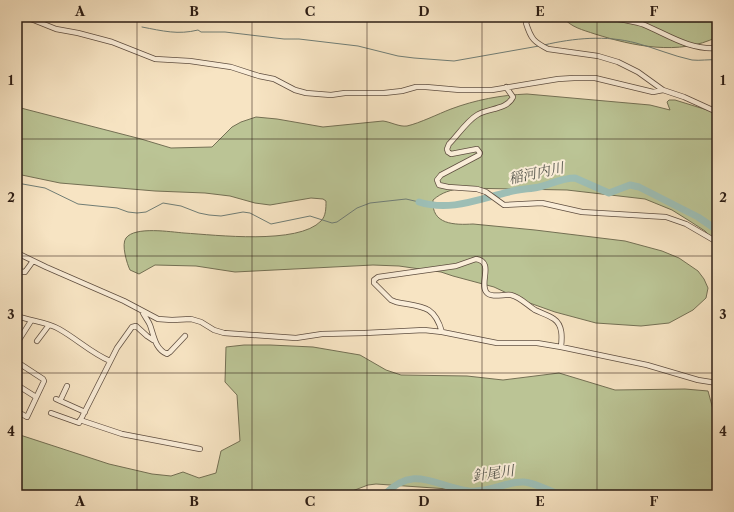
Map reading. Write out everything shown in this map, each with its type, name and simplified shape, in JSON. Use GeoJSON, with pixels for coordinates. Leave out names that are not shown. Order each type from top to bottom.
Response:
{"type":"FeatureCollection","features":[{"type":"Feature","properties":{"kind":"street"},"geometry":{"type":"LineString","coordinates":[[26,17],[56,30],[78,33],[155,59],[190,61],[231,67],[274,79],[295,90],[306,93],[331,95],[345,93],[402,92],[416,87],[426,86],[460,90],[492,90],[558,79],[574,78],[595,78],[653,92],[663,90]]}},
{"type":"Feature","properties":{"kind":"street"},"geometry":{"type":"LineString","coordinates":[[529,17],[526,23],[529,34],[535,42],[548,49],[598,56],[618,62],[638,72],[663,90],[684,97],[717,112]]}},
{"type":"Feature","properties":{"kind":"street"},"geometry":{"type":"LineString","coordinates":[[605,17],[642,24],[671,39],[696,47],[717,48]]}},
{"type":"Feature","properties":{"kind":"street"},"geometry":{"type":"LineString","coordinates":[[506,87],[513,97],[511,101],[505,105],[478,114],[446,149],[451,154],[477,149],[480,153],[479,156],[441,175],[437,180],[439,184],[442,186],[477,189],[486,192],[502,204],[511,205],[542,203],[582,212],[666,217],[686,224],[717,242]]}},
{"type":"Feature","properties":{"kind":"street"},"geometry":{"type":"LineString","coordinates":[[17,253],[102,291],[158,319],[191,319],[224,333],[296,338],[329,333],[424,330],[497,343],[537,343],[561,347],[647,365],[698,380],[717,383]]}},
{"type":"Feature","properties":{"kind":"street"},"geometry":{"type":"LineString","coordinates":[[442,332],[438,320],[426,308],[392,300],[374,283],[374,280],[378,276],[456,266],[476,259],[479,260],[484,264],[486,271],[484,287],[486,292],[490,295],[511,295],[535,310],[555,319],[563,334],[561,347]]}},
{"type":"Feature","properties":{"kind":"street"},"geometry":{"type":"LineString","coordinates":[[17,271],[27,271],[33,261]]}},
{"type":"Feature","properties":{"kind":"street"},"geometry":{"type":"LineString","coordinates":[[141,310],[150,324],[154,340],[162,352],[167,354],[170,352],[185,336]]}},
{"type":"Feature","properties":{"kind":"street"},"geometry":{"type":"LineString","coordinates":[[17,316],[31,321],[49,324],[99,356],[110,361]]}},
{"type":"Feature","properties":{"kind":"street"},"geometry":{"type":"LineString","coordinates":[[17,343],[31,321]]}},
{"type":"Feature","properties":{"kind":"street"},"geometry":{"type":"LineString","coordinates":[[37,341],[49,324]]}},
{"type":"Feature","properties":{"kind":"street"},"geometry":{"type":"LineString","coordinates":[[51,413],[79,423],[117,348],[132,327],[136,326],[154,340]]}},
{"type":"Feature","properties":{"kind":"street"},"geometry":{"type":"LineString","coordinates":[[17,362],[44,381],[27,417],[18,412]]}},
{"type":"Feature","properties":{"kind":"street"},"geometry":{"type":"LineString","coordinates":[[17,385],[36,398]]}},
{"type":"Feature","properties":{"kind":"street"},"geometry":{"type":"LineString","coordinates":[[67,386],[58,400],[85,412]]}},
{"type":"Feature","properties":{"kind":"street"},"geometry":{"type":"LineString","coordinates":[[80,420],[122,434],[200,449]]}},
{"type":"Feature","properties":{"kind":"green space"},"geometry":{"type":"Polygon","coordinates":[[[563,17],[717,17],[717,37],[702,43],[672,48],[640,45],[581,30],[573,26],[563,17]]]}},
{"type":"Feature","properties":{"kind":"green space"},"geometry":{"type":"Polygon","coordinates":[[[527,94],[650,105],[670,110],[667,102],[669,100],[675,100],[717,113],[717,243],[705,231],[672,210],[645,199],[567,190],[462,188],[447,192],[433,200],[433,208],[436,214],[440,219],[452,223],[535,230],[625,241],[662,251],[679,258],[698,271],[704,279],[708,288],[706,298],[693,310],[669,323],[641,326],[596,323],[555,312],[524,301],[494,287],[441,272],[399,266],[373,265],[235,272],[196,266],[155,265],[139,274],[130,270],[125,254],[125,241],[131,234],[145,231],[162,231],[256,237],[294,233],[310,228],[323,219],[326,209],[326,201],[323,199],[311,198],[270,205],[255,203],[230,196],[60,183],[17,174],[17,107],[171,148],[212,147],[232,127],[256,117],[323,127],[383,121],[401,126],[407,126],[469,103],[498,97],[527,94]]]}},
{"type":"Feature","properties":{"kind":"green space"},"geometry":{"type":"Polygon","coordinates":[[[244,345],[313,347],[360,355],[386,370],[401,375],[467,376],[503,380],[559,373],[615,390],[685,389],[708,391],[717,420],[717,495],[485,495],[463,490],[376,484],[368,485],[347,493],[348,495],[17,495],[17,434],[109,464],[152,474],[171,476],[183,472],[199,478],[216,473],[221,451],[240,441],[237,395],[225,382],[226,347],[244,345]]]}},
{"type":"Feature","properties":{"kind":"waterway"},"geometry":{"type":"LineString","coordinates":[[142,27],[170,32],[198,30],[201,32],[225,32],[284,39],[299,39],[358,46],[398,56],[454,61],[539,46]]}},
{"type":"Feature","properties":{"kind":"waterway"},"geometry":{"type":"LineString","coordinates":[[544,45],[578,39],[602,38],[636,43],[692,60],[717,60]]}},
{"type":"Feature","properties":{"kind":"waterway","name":"稲河内川"},"geometry":{"type":"LineString","coordinates":[[419,202],[442,206],[453,205],[575,178],[609,193],[630,185],[639,187],[698,217],[717,230]]}},
{"type":"Feature","properties":{"kind":"waterway"},"geometry":{"type":"LineString","coordinates":[[17,183],[45,188],[78,204],[117,208],[128,212],[137,213],[146,212],[163,203],[181,206],[209,215],[221,216],[243,212],[250,213],[271,224],[310,216],[332,223],[337,222],[357,208],[370,203],[406,199],[419,202]]}},
{"type":"Feature","properties":{"kind":"waterway","name":"針尾川"},"geometry":{"type":"LineString","coordinates":[[384,495],[395,485],[406,480],[416,479],[435,482],[469,491],[484,490],[511,483],[524,482],[538,485],[561,495]]}},
{"type":"Feature","properties":{"kind":"waterway"},"geometry":{"type":"LineString","coordinates":[[17,494],[21,495]]}}]}
